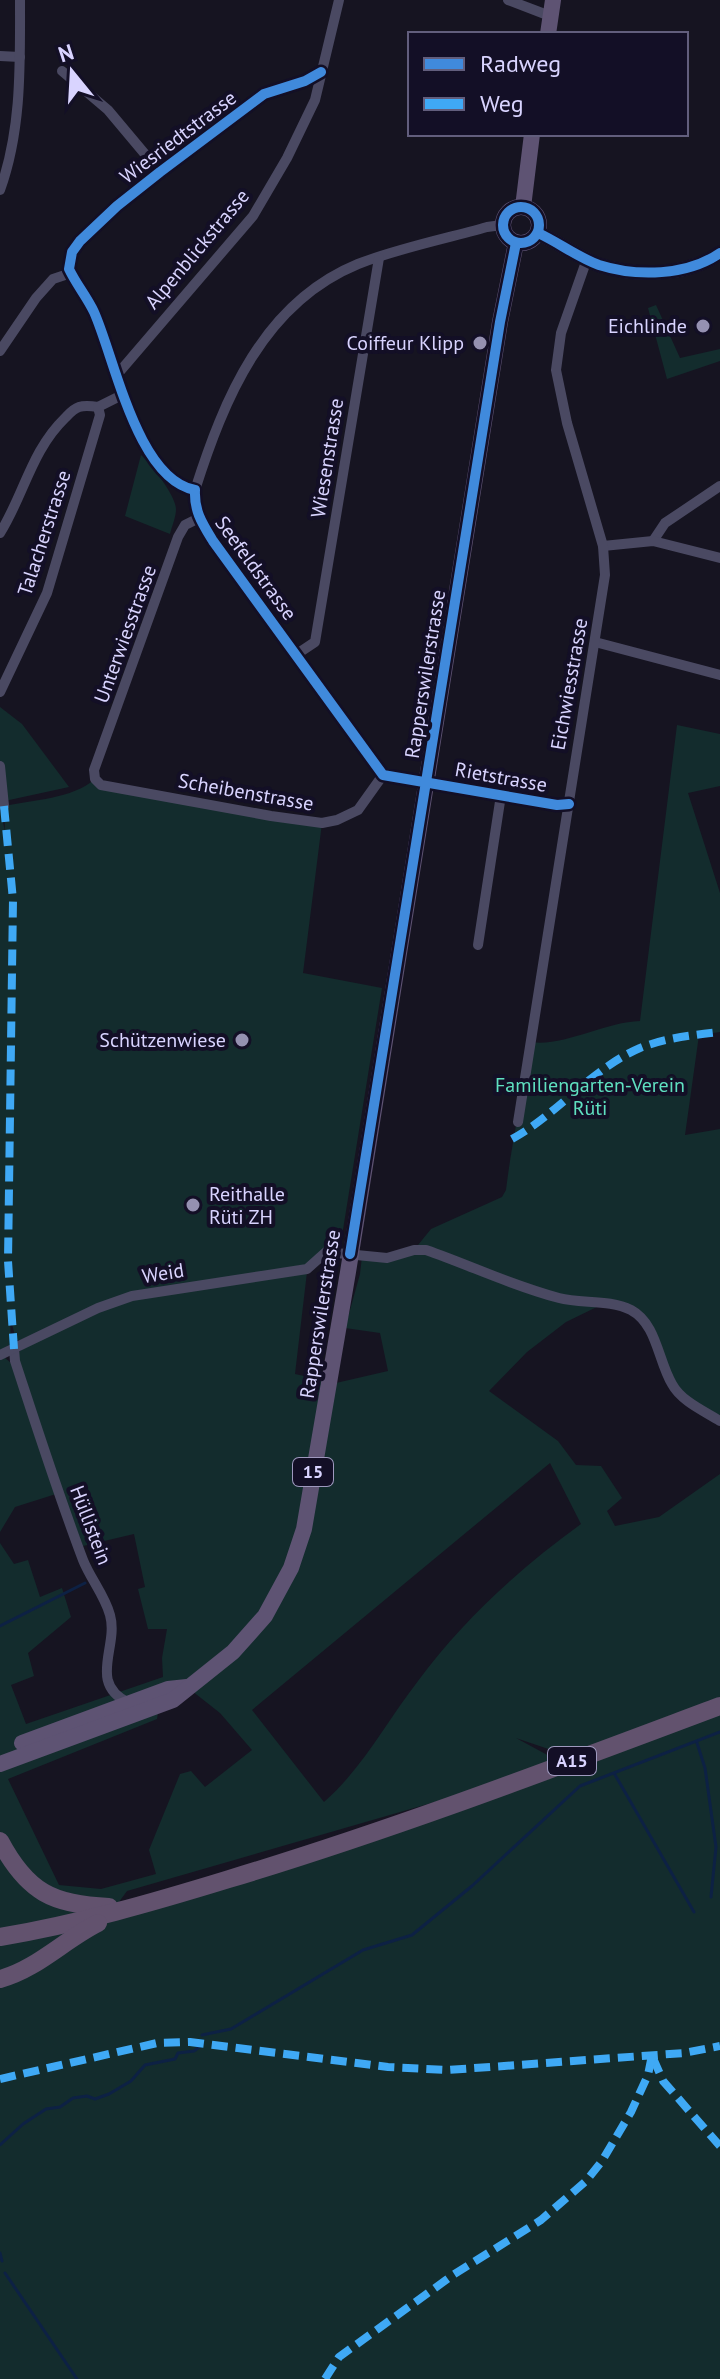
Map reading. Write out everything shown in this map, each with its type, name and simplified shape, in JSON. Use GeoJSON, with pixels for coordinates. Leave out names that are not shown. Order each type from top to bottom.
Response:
{"type":"FeatureCollection","features":[{"type":"Feature","properties":{"kind":"highway","name":"A15"},"geometry":{"type":"LineString","coordinates":[[0,1937],[130,1907],[357,1839],[720,1706]]}},
{"type":"Feature","properties":{"kind":"highway"},"geometry":{"type":"LineString","coordinates":[[0,1841],[23,1877],[51,1897],[87,1906],[130,1907]]}},
{"type":"Feature","properties":{"kind":"highway"},"geometry":{"type":"LineString","coordinates":[[0,1979],[26,1970],[71,1938],[130,1907]]}},
{"type":"Feature","properties":{"kind":"main road"},"geometry":{"type":"LineString","coordinates":[[548,32],[552,8]]}},
{"type":"Feature","properties":{"kind":"main road"},"geometry":{"type":"LineString","coordinates":[[523,207],[532,136]]}},
{"type":"Feature","properties":{"kind":"main road"},"geometry":{"type":"LineString","coordinates":[[523,207],[538,218],[538,233],[527,243],[516,243],[508,238],[502,225],[507,213],[523,207]]}},
{"type":"Feature","properties":{"kind":"main road","name":"Rapperswilerstrasse"},"geometry":{"type":"LineString","coordinates":[[0,1764],[173,1700],[218,1666],[250,1636],[275,1602],[291,1568],[304,1529],[344,1253],[427,782],[500,322],[516,243]]}},
{"type":"Feature","properties":{"kind":"main road","name":"Rapperswilerstrasse"},"geometry":{"type":"LineString","coordinates":[[0,1752],[168,1689],[187,1687]]}},
{"type":"Feature","properties":{"kind":"street"},"geometry":{"type":"LineString","coordinates":[[0,190],[15,135],[20,0]]}},
{"type":"Feature","properties":{"kind":"street","name":"Alpenblickstrasse"},"geometry":{"type":"LineString","coordinates":[[115,377],[253,216],[287,158],[315,100],[339,0]]}},
{"type":"Feature","properties":{"kind":"street"},"geometry":{"type":"LineString","coordinates":[[508,0],[552,8]]}},
{"type":"Feature","properties":{"kind":"street"},"geometry":{"type":"LineString","coordinates":[[0,56],[20,57]]}},
{"type":"Feature","properties":{"kind":"street"},"geometry":{"type":"LineString","coordinates":[[62,71],[117,119],[160,172]]}},
{"type":"Feature","properties":{"kind":"street","name":"Wiesriedtstrasse"},"geometry":{"type":"LineString","coordinates":[[71,273],[69,262],[72,252],[117,206],[264,94],[305,81],[321,72]]}},
{"type":"Feature","properties":{"kind":"street"},"geometry":{"type":"LineString","coordinates":[[0,351],[36,298],[53,279],[71,273],[94,313],[122,395],[147,447],[172,481],[195,490],[235,383],[274,326],[316,287],[356,265],[502,225]]}},
{"type":"Feature","properties":{"kind":"street"},"geometry":{"type":"LineString","coordinates":[[538,233],[609,267],[654,272],[689,267],[720,253]]}},
{"type":"Feature","properties":{"kind":"street","name":"Wiesenstrasse"},"geometry":{"type":"LineString","coordinates":[[297,654],[315,642],[379,258]]}},
{"type":"Feature","properties":{"kind":"street","name":"Eichwiesstrasse"},"geometry":{"type":"LineString","coordinates":[[518,1122],[605,575],[603,546],[567,423],[556,370],[561,333],[587,259]]}},
{"type":"Feature","properties":{"kind":"street"},"geometry":{"type":"LineString","coordinates":[[0,533],[50,432],[75,409],[83,405],[98,407],[122,395]]}},
{"type":"Feature","properties":{"kind":"street","name":"Talacherstrasse"},"geometry":{"type":"LineString","coordinates":[[0,692],[47,593],[100,415],[98,407]]}},
{"type":"Feature","properties":{"kind":"street"},"geometry":{"type":"LineString","coordinates":[[653,541],[665,523],[720,486]]}},
{"type":"Feature","properties":{"kind":"street","name":"Seefeldstrasse"},"geometry":{"type":"LineString","coordinates":[[195,490],[194,505],[199,518],[383,775]]}},
{"type":"Feature","properties":{"kind":"street","name":"Unterwiesstrasse"},"geometry":{"type":"LineString","coordinates":[[94,770],[178,537],[185,525],[199,518]]}},
{"type":"Feature","properties":{"kind":"street"},"geometry":{"type":"LineString","coordinates":[[603,546],[653,541],[720,558]]}},
{"type":"Feature","properties":{"kind":"street"},"geometry":{"type":"LineString","coordinates":[[595,642],[720,675]]}},
{"type":"Feature","properties":{"kind":"street"},"geometry":{"type":"LineString","coordinates":[[0,766],[4,806]]}},
{"type":"Feature","properties":{"kind":"street","name":"Scheibenstrasse"},"geometry":{"type":"LineString","coordinates":[[94,770],[95,779],[101,785],[322,823],[358,810],[383,775]]}},
{"type":"Feature","properties":{"kind":"street"},"geometry":{"type":"LineString","coordinates":[[383,775],[427,782]]}},
{"type":"Feature","properties":{"kind":"street","name":"Rietstrasse"},"geometry":{"type":"LineString","coordinates":[[427,782],[557,805],[569,804]]}},
{"type":"Feature","properties":{"kind":"street","name":"Rietstrasse"},"geometry":{"type":"LineString","coordinates":[[478,945],[501,795]]}},
{"type":"Feature","properties":{"kind":"street"},"geometry":{"type":"LineString","coordinates":[[344,1253],[387,1258],[414,1250],[426,1250],[510,1284],[563,1299],[604,1303],[632,1311],[650,1330],[672,1386],[720,1421]]}},
{"type":"Feature","properties":{"kind":"street","name":"Weid"},"geometry":{"type":"LineString","coordinates":[[0,1355],[119,1300],[307,1269],[326,1252],[344,1253]]}},
{"type":"Feature","properties":{"kind":"street","name":"Hüllistein"},"geometry":{"type":"LineString","coordinates":[[14,1349],[15,1361],[84,1563],[109,1612],[112,1625],[106,1661],[110,1689],[130,1704]]}},
{"type":"Feature","properties":{"kind":"green space"},"geometry":{"type":"Polygon","coordinates":[[[656,305],[680,358],[720,349],[720,361],[667,379],[648,308],[656,305]]]}},
{"type":"Feature","properties":{"kind":"green space"},"geometry":{"type":"Polygon","coordinates":[[[141,455],[162,480],[175,503],[170,534],[125,516],[141,455]]]}},
{"type":"Feature","properties":{"kind":"green space"},"geometry":{"type":"Polygon","coordinates":[[[0,707],[22,724],[69,787],[0,802],[0,707]]]}},
{"type":"Feature","properties":{"kind":"green space","name":"Familiengarten-Verein Rüti"},"geometry":{"type":"Polygon","coordinates":[[[677,725],[720,734],[720,786],[688,793],[720,893],[720,1032],[699,1035],[685,1135],[720,1129],[720,1421],[682,1396],[650,1330],[632,1311],[605,1303],[566,1322],[527,1352],[489,1391],[558,1441],[576,1465],[601,1466],[622,1498],[607,1511],[615,1526],[659,1517],[720,1474],[720,1703],[566,1755],[516,1738],[564,1764],[720,1706],[720,2379],[0,2379],[0,1543],[14,1564],[28,1560],[40,1597],[62,1588],[71,1617],[28,1653],[34,1676],[11,1685],[26,1724],[163,1677],[162,1658],[167,1629],[148,1629],[138,1589],[145,1587],[134,1534],[83,1546],[18,1363],[19,1352],[25,1346],[120,1302],[307,1272],[295,1374],[336,1383],[388,1371],[380,1333],[345,1328],[362,1256],[387,1258],[414,1250],[431,1229],[502,1197],[506,1190],[531,1042],[557,1041],[613,1025],[640,1021],[677,725]],[[550,1463],[252,1710],[324,1802],[362,1760],[418,1681],[473,1616],[514,1577],[581,1524],[550,1463]],[[187,1687],[159,1706],[157,1719],[8,1779],[59,1885],[101,1889],[156,1874],[149,1850],[180,1774],[191,1771],[205,1787],[252,1750],[220,1713],[187,1687]],[[549,1769],[127,1891],[108,1917],[549,1769]]]}},
{"type":"Feature","properties":{"kind":"green space","name":"Schützenwiese"},"geometry":{"type":"Polygon","coordinates":[[[95,779],[101,785],[322,823],[303,973],[382,988],[341,1242],[335,1248],[325,1248],[309,1264],[124,1295],[21,1340],[16,1340],[10,1316],[11,1344],[0,1351],[0,810],[5,831],[4,806],[64,795],[95,779]]]}},
{"type":"Feature","properties":{"kind":"green space"},"geometry":{"type":"Polygon","coordinates":[[[4,1357],[12,1364],[56,1494],[15,1507],[0,1532],[0,1358],[4,1357]]]}},
{"type":"Feature","properties":{"kind":"waterway"},"geometry":{"type":"LineString","coordinates":[[0,1626],[85,1583]]}},
{"type":"Feature","properties":{"kind":"waterway"},"geometry":{"type":"LineString","coordinates":[[202,2035],[231,2029],[363,1950],[412,1935],[472,1886],[580,1786],[720,1732]]}},
{"type":"Feature","properties":{"kind":"waterway"},"geometry":{"type":"LineString","coordinates":[[697,1743],[705,1768],[716,1847],[711,1897]]}},
{"type":"Feature","properties":{"kind":"waterway"},"geometry":{"type":"LineString","coordinates":[[614,1773],[694,1912]]}},
{"type":"Feature","properties":{"kind":"waterway"},"geometry":{"type":"LineString","coordinates":[[0,2145],[46,2109],[60,2107],[73,2098],[87,2096],[95,2099],[109,2094],[131,2081],[145,2065],[175,2059],[178,2053],[194,2051],[202,2045]]}},
{"type":"Feature","properties":{"kind":"waterway"},"geometry":{"type":"LineString","coordinates":[[0,2253],[2,2261]]}},
{"type":"Feature","properties":{"kind":"waterway"},"geometry":{"type":"LineString","coordinates":[[5,2273],[77,2379]]}},
{"type":"Feature","properties":{"kind":"marked path"},"geometry":{"type":"LineString","coordinates":[[4,806],[13,900],[8,1261],[14,1349]]}},
{"type":"Feature","properties":{"kind":"marked path"},"geometry":{"type":"LineString","coordinates":[[512,1139],[622,1057],[659,1042],[720,1032]]}},
{"type":"Feature","properties":{"kind":"marked path"},"geometry":{"type":"LineString","coordinates":[[0,2079],[157,2043],[190,2042],[388,2067],[448,2070],[684,2053],[720,2046]]}},
{"type":"Feature","properties":{"kind":"marked path"},"geometry":{"type":"LineString","coordinates":[[325,2379],[339,2357],[453,2275],[541,2220],[586,2181],[602,2161],[631,2112],[648,2075],[652,2055]]}},
{"type":"Feature","properties":{"kind":"marked path"},"geometry":{"type":"LineString","coordinates":[[653,2058],[663,2081],[720,2146]]}},
{"type":"Feature","properties":{"kind":"cycle path"},"geometry":{"type":"LineString","coordinates":[[321,72],[305,81],[264,94],[160,172],[80,241],[72,252],[69,269],[94,312],[143,441],[158,464],[175,481],[195,490],[197,511],[213,541],[383,775],[557,805],[569,804]]}},
{"type":"Feature","properties":{"kind":"cycle path"},"geometry":{"type":"LineString","coordinates":[[521,207],[534,212],[539,225],[534,238],[521,243],[508,238],[503,225],[508,212],[521,207]]}},
{"type":"Feature","properties":{"kind":"cycle path"},"geometry":{"type":"LineString","coordinates":[[538,233],[599,265],[645,273],[693,266],[720,253]]}},
{"type":"Feature","properties":{"kind":"cycle path"},"geometry":{"type":"LineString","coordinates":[[350,1254],[500,322],[516,243]]}},
{"type":"Feature","properties":{"kind":"place","name":"Eichlinde"},"geometry":{"type":"Point","coordinates":[703,326]}},
{"type":"Feature","properties":{"kind":"place","name":"Coiffeur Klipp"},"geometry":{"type":"Point","coordinates":[480,343]}},
{"type":"Feature","properties":{"kind":"place","name":"Schützenwiese"},"geometry":{"type":"Point","coordinates":[242,1040]}},
{"type":"Feature","properties":{"kind":"place","name":"Reithalle Rüti ZH"},"geometry":{"type":"Point","coordinates":[193,1205]}}]}
